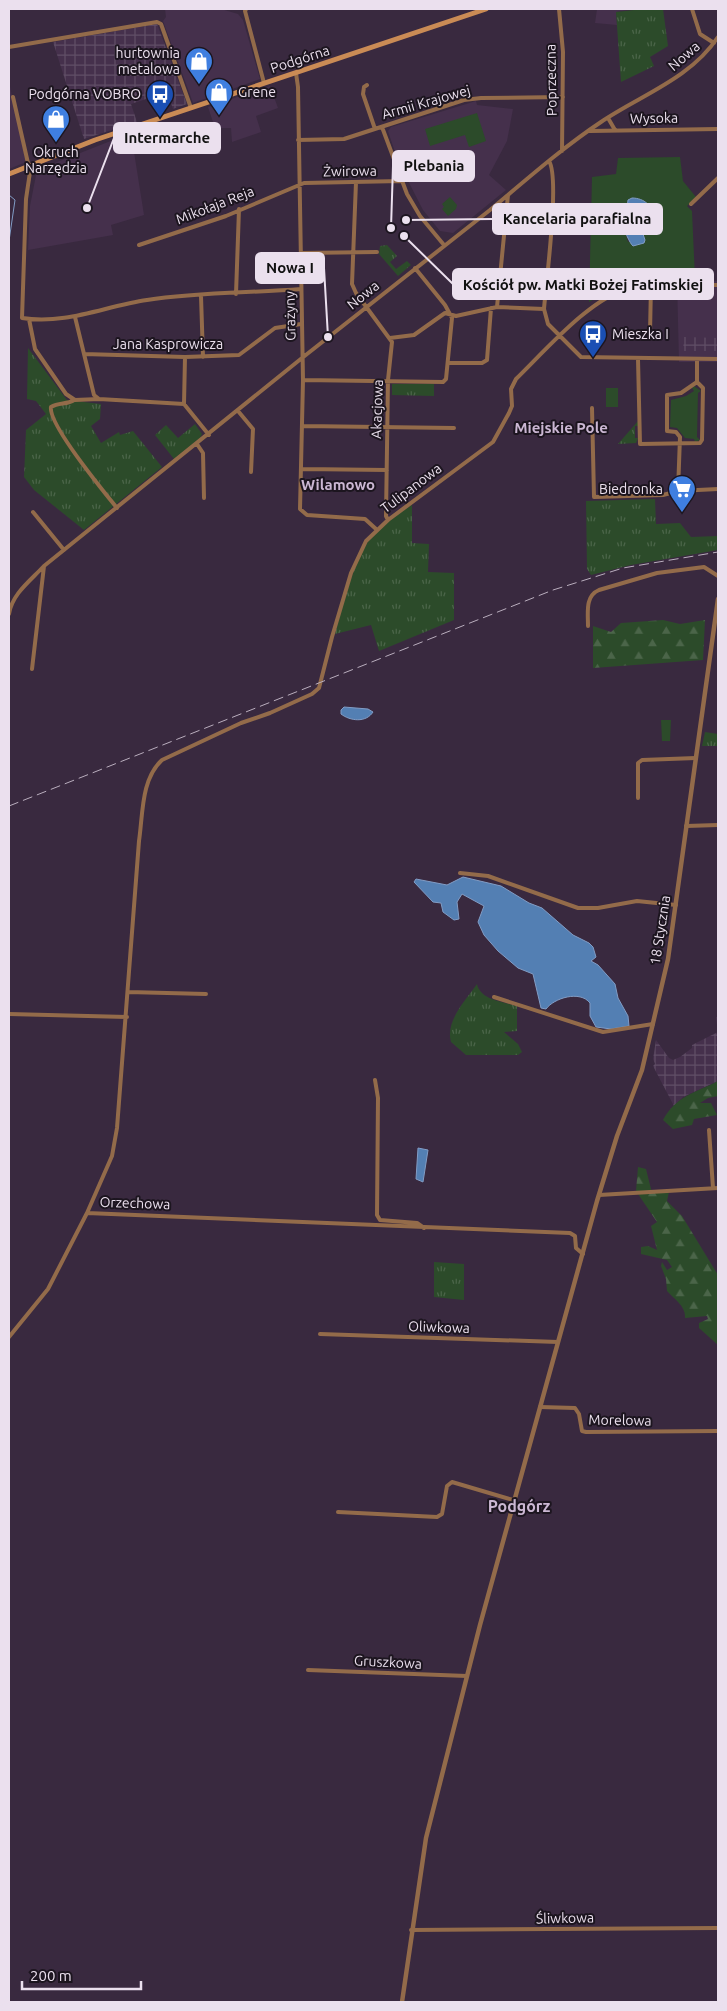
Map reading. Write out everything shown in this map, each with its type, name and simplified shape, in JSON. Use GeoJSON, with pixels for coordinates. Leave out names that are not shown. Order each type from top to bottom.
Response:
{"type":"FeatureCollection","features":[{"type":"Feature","properties":{"kind":"main road","name":"Podgórna"},"geometry":{"type":"LineString","coordinates":[[9,174],[95,140],[486,9]]}},
{"type":"Feature","properties":{"kind":"street"},"geometry":{"type":"LineString","coordinates":[[246,9],[264,83]]}},
{"type":"Feature","properties":{"kind":"street","name":"Poprzeczna"},"geometry":{"type":"LineString","coordinates":[[559,9],[563,52],[562,152]]}},
{"type":"Feature","properties":{"kind":"street"},"geometry":{"type":"LineString","coordinates":[[692,9],[700,34],[714,43]]}},
{"type":"Feature","properties":{"kind":"street"},"geometry":{"type":"LineString","coordinates":[[9,47],[157,22],[161,24],[191,108]]}},
{"type":"Feature","properties":{"kind":"street","name":"Nowa"},"geometry":{"type":"LineString","coordinates":[[10,605],[18,593],[44,566],[302,358],[590,130],[676,78],[718,37]]}},
{"type":"Feature","properties":{"kind":"street","name":"Grażyny"},"geometry":{"type":"LineString","coordinates":[[296,73],[303,380],[300,509],[307,515],[365,519],[376,529]]}},
{"type":"Feature","properties":{"kind":"street"},"geometry":{"type":"LineString","coordinates":[[367,85],[364,87],[363,94],[375,129]]}},
{"type":"Feature","properties":{"kind":"street"},"geometry":{"type":"LineString","coordinates":[[13,97],[28,166],[22,318],[47,320],[75,317],[147,300],[301,289]]}},
{"type":"Feature","properties":{"kind":"street","name":"Armii Krajowej"},"geometry":{"type":"LineString","coordinates":[[298,140],[336,140],[464,100],[563,97]]}},
{"type":"Feature","properties":{"kind":"street"},"geometry":{"type":"LineString","coordinates":[[608,118],[615,130]]}},
{"type":"Feature","properties":{"kind":"street"},"geometry":{"type":"LineString","coordinates":[[382,126],[401,181],[420,216],[444,245]]}},
{"type":"Feature","properties":{"kind":"street","name":"Wysoka"},"geometry":{"type":"LineString","coordinates":[[590,130],[718,129]]}},
{"type":"Feature","properties":{"kind":"street"},"geometry":{"type":"LineString","coordinates":[[549,161],[552,169],[552,202],[544,309],[548,324],[581,357],[718,359]]}},
{"type":"Feature","properties":{"kind":"street"},"geometry":{"type":"LineString","coordinates":[[691,204],[718,178]]}},
{"type":"Feature","properties":{"kind":"street","name":"Żwirowa"},"geometry":{"type":"LineString","coordinates":[[299,185],[401,181]]}},
{"type":"Feature","properties":{"kind":"street"},"geometry":{"type":"LineString","coordinates":[[356,182],[352,284],[367,307],[390,338],[414,334],[445,313],[450,313]]}},
{"type":"Feature","properties":{"kind":"street","name":"Mikołaja Reja"},"geometry":{"type":"LineString","coordinates":[[139,245],[226,216],[299,185]]}},
{"type":"Feature","properties":{"kind":"street"},"geometry":{"type":"LineString","coordinates":[[497,307],[508,194]]}},
{"type":"Feature","properties":{"kind":"street"},"geometry":{"type":"LineString","coordinates":[[236,294],[239,209]]}},
{"type":"Feature","properties":{"kind":"street"},"geometry":{"type":"LineString","coordinates":[[301,253],[377,252]]}},
{"type":"Feature","properties":{"kind":"street"},"geometry":{"type":"LineString","coordinates":[[415,268],[450,313],[456,316],[497,307],[544,309]]}},
{"type":"Feature","properties":{"kind":"street"},"geometry":{"type":"LineString","coordinates":[[650,333],[651,285]]}},
{"type":"Feature","properties":{"kind":"street","name":"Tulipanowa"},"geometry":{"type":"LineString","coordinates":[[150,775],[162,760],[241,722],[270,713],[312,694],[319,688],[351,573],[366,542],[376,529],[493,442],[509,413],[513,384],[560,337],[607,297],[629,288],[651,285],[718,285]]}},
{"type":"Feature","properties":{"kind":"street"},"geometry":{"type":"LineString","coordinates":[[201,296],[203,357]]}},
{"type":"Feature","properties":{"kind":"street"},"geometry":{"type":"LineString","coordinates":[[448,363],[482,363],[487,360],[491,308]]}},
{"type":"Feature","properties":{"kind":"street"},"geometry":{"type":"LineString","coordinates":[[303,380],[443,382],[446,379],[448,363],[450,313]]}},
{"type":"Feature","properties":{"kind":"street"},"geometry":{"type":"LineString","coordinates":[[75,317],[94,395],[99,399]]}},
{"type":"Feature","properties":{"kind":"street"},"geometry":{"type":"LineString","coordinates":[[29,319],[35,349],[66,394],[75,400]]}},
{"type":"Feature","properties":{"kind":"street","name":"Jana Kasprowicza"},"geometry":{"type":"LineString","coordinates":[[84,354],[185,357],[239,355],[275,328],[302,324]]}},
{"type":"Feature","properties":{"kind":"street","name":"Akacjowa"},"geometry":{"type":"LineString","coordinates":[[388,520],[386,516],[388,380],[392,342],[390,338]]}},
{"type":"Feature","properties":{"kind":"street"},"geometry":{"type":"LineString","coordinates":[[185,357],[184,404],[208,435]]}},
{"type":"Feature","properties":{"kind":"street"},"geometry":{"type":"LineString","coordinates":[[638,359],[640,444],[700,443],[702,440],[703,388],[697,382],[697,359]]}},
{"type":"Feature","properties":{"kind":"street"},"geometry":{"type":"LineString","coordinates":[[678,491],[680,443],[678,434],[667,431],[667,395],[681,393],[697,382]]}},
{"type":"Feature","properties":{"kind":"street"},"geometry":{"type":"LineString","coordinates":[[117,508],[85,470],[52,418],[51,407],[75,400],[99,399],[184,404]]}},
{"type":"Feature","properties":{"kind":"street"},"geometry":{"type":"LineString","coordinates":[[592,408],[594,497],[663,495],[678,491],[718,489]]}},
{"type":"Feature","properties":{"kind":"street"},"geometry":{"type":"LineString","coordinates":[[238,411],[252,429],[251,472]]}},
{"type":"Feature","properties":{"kind":"street"},"geometry":{"type":"LineString","coordinates":[[303,426],[454,428]]}},
{"type":"Feature","properties":{"kind":"street"},"geometry":{"type":"LineString","coordinates":[[197,444],[203,453],[204,498]]}},
{"type":"Feature","properties":{"kind":"street"},"geometry":{"type":"LineString","coordinates":[[302,469],[387,470]]}},
{"type":"Feature","properties":{"kind":"street"},"geometry":{"type":"LineString","coordinates":[[32,512],[64,550]]}},
{"type":"Feature","properties":{"kind":"street"},"geometry":{"type":"LineString","coordinates":[[32,669],[44,566]]}},
{"type":"Feature","properties":{"kind":"street"},"geometry":{"type":"LineString","coordinates":[[588,626],[588,600],[593,593],[599,590],[657,573],[704,567],[718,576]]}},
{"type":"Feature","properties":{"kind":"street","name":"18 Stycznia"},"geometry":{"type":"LineString","coordinates":[[402,2002],[426,1838],[467,1676],[513,1500],[616,1136],[642,1070],[668,958],[718,599]]}},
{"type":"Feature","properties":{"kind":"street"},"geometry":{"type":"LineString","coordinates":[[9,614],[10,605]]}},
{"type":"Feature","properties":{"kind":"street"},"geometry":{"type":"LineString","coordinates":[[638,798],[638,763],[642,760],[696,758]]}},
{"type":"Feature","properties":{"kind":"street","name":"Orzechowa"},"geometry":{"type":"LineString","coordinates":[[150,775],[145,794],[139,841],[127,1017],[112,1156],[87,1213],[570,1233],[575,1236],[576,1248],[583,1254]]}},
{"type":"Feature","properties":{"kind":"street"},"geometry":{"type":"LineString","coordinates":[[686,826],[718,825]]}},
{"type":"Feature","properties":{"kind":"street"},"geometry":{"type":"LineString","coordinates":[[460,873],[488,876],[578,908],[598,908],[637,901],[676,906]]}},
{"type":"Feature","properties":{"kind":"street"},"geometry":{"type":"LineString","coordinates":[[128,992],[206,994]]}},
{"type":"Feature","properties":{"kind":"street"},"geometry":{"type":"LineString","coordinates":[[494,997],[603,1032],[653,1024]]}},
{"type":"Feature","properties":{"kind":"street"},"geometry":{"type":"LineString","coordinates":[[9,1014],[127,1017]]}},
{"type":"Feature","properties":{"kind":"street"},"geometry":{"type":"LineString","coordinates":[[375,1080],[378,1098],[377,1215],[380,1220],[417,1223],[424,1228]]}},
{"type":"Feature","properties":{"kind":"street"},"geometry":{"type":"LineString","coordinates":[[709,1130],[713,1188]]}},
{"type":"Feature","properties":{"kind":"street"},"geometry":{"type":"LineString","coordinates":[[599,1195],[718,1188]]}},
{"type":"Feature","properties":{"kind":"street"},"geometry":{"type":"LineString","coordinates":[[9,1337],[48,1289],[87,1213]]}},
{"type":"Feature","properties":{"kind":"street","name":"Oliwkowa"},"geometry":{"type":"LineString","coordinates":[[320,1334],[558,1342]]}},
{"type":"Feature","properties":{"kind":"street","name":"Morelowa"},"geometry":{"type":"LineString","coordinates":[[540,1408],[575,1408],[579,1414],[580,1427],[582,1431],[586,1432],[718,1431]]}},
{"type":"Feature","properties":{"kind":"street"},"geometry":{"type":"LineString","coordinates":[[338,1512],[437,1517],[442,1514],[447,1486],[452,1482],[513,1500]]}},
{"type":"Feature","properties":{"kind":"street","name":"Gruszkowa"},"geometry":{"type":"LineString","coordinates":[[308,1670],[467,1676]]}},
{"type":"Feature","properties":{"kind":"street","name":"Śliwkowa"},"geometry":{"type":"LineString","coordinates":[[412,1930],[718,1928]]}},
{"type":"Feature","properties":{"kind":"shaded area"},"geometry":{"type":"Polygon","coordinates":[[[165,9],[221,9],[238,14],[243,20],[260,79],[193,103],[163,21],[166,17],[165,9]]]}},
{"type":"Feature","properties":{"kind":"shaded area"},"geometry":{"type":"Polygon","coordinates":[[[597,9],[629,10],[616,12],[617,25],[595,23],[597,9]]]}},
{"type":"Feature","properties":{"kind":"shaded area"},"geometry":{"type":"Polygon","coordinates":[[[157,24],[187,104],[173,109],[167,92],[131,104],[137,122],[84,139],[53,42],[157,24]]]}},
{"type":"Feature","properties":{"kind":"shaded area"},"geometry":{"type":"Polygon","coordinates":[[[9,82],[26,162],[9,169],[9,82]]]}},
{"type":"Feature","properties":{"kind":"shaded area"},"geometry":{"type":"Polygon","coordinates":[[[270,86],[278,108],[256,116],[261,132],[232,142],[231,128],[215,128],[208,107],[270,86]]]}},
{"type":"Feature","properties":{"kind":"shaded area"},"geometry":{"type":"Polygon","coordinates":[[[476,101],[477,105],[513,109],[507,141],[489,175],[506,190],[453,233],[440,231],[423,210],[405,175],[403,176],[388,131],[391,127],[476,101]]]}},
{"type":"Feature","properties":{"kind":"shaded area"},"geometry":{"type":"Polygon","coordinates":[[[131,133],[144,215],[111,225],[113,235],[28,250],[30,206],[37,170],[131,133]]]}},
{"type":"Feature","properties":{"kind":"shaded area"},"geometry":{"type":"Polygon","coordinates":[[[677,281],[718,281],[718,362],[679,362],[677,281]]]}},
{"type":"Feature","properties":{"kind":"shaded area"},"geometry":{"type":"Polygon","coordinates":[[[684,337],[718,338],[718,351],[683,351],[684,337]]]}},
{"type":"Feature","properties":{"kind":"shaded area"},"geometry":{"type":"Polygon","coordinates":[[[718,1032],[718,1081],[683,1097],[674,1106],[653,1066],[655,1064],[653,1059],[656,1040],[669,1058],[673,1060],[692,1048],[692,1045],[718,1032]]]}},
{"type":"Feature","properties":{"kind":"green space"},"geometry":{"type":"Polygon","coordinates":[[[663,9],[668,46],[650,57],[654,66],[621,82],[616,12],[663,9]]]}},
{"type":"Feature","properties":{"kind":"green space"},"geometry":{"type":"Polygon","coordinates":[[[477,113],[486,141],[469,147],[465,135],[430,146],[425,129],[477,113]]]}},
{"type":"Feature","properties":{"kind":"green space"},"geometry":{"type":"Polygon","coordinates":[[[680,157],[683,181],[696,197],[687,206],[692,211],[695,278],[693,280],[622,283],[589,302],[592,177],[616,174],[618,158],[680,157]],[[629,206],[623,223],[628,242],[642,232],[641,228],[648,223],[629,206]]]}},
{"type":"Feature","properties":{"kind":"green space"},"geometry":{"type":"Polygon","coordinates":[[[450,197],[457,205],[456,209],[448,216],[442,209],[444,207],[442,204],[450,197]]]}},
{"type":"Feature","properties":{"kind":"green space"},"geometry":{"type":"Polygon","coordinates":[[[387,245],[397,256],[390,262],[396,269],[407,261],[411,265],[398,276],[379,254],[380,246],[387,245]]]}},
{"type":"Feature","properties":{"kind":"green space"},"geometry":{"type":"Polygon","coordinates":[[[28,348],[67,400],[101,404],[100,419],[91,426],[101,443],[119,432],[120,435],[133,431],[162,467],[84,530],[34,490],[24,477],[26,430],[46,414],[36,401],[27,399],[28,348]]]}},
{"type":"Feature","properties":{"kind":"green space"},"geometry":{"type":"Polygon","coordinates":[[[392,384],[434,384],[434,396],[392,395],[392,384]]]}},
{"type":"Feature","properties":{"kind":"green space"},"geometry":{"type":"Polygon","coordinates":[[[694,386],[701,391],[698,393],[697,437],[700,440],[695,442],[694,439],[685,438],[677,428],[670,427],[671,400],[686,396],[694,391],[692,388],[694,386]]]}},
{"type":"Feature","properties":{"kind":"green space"},"geometry":{"type":"Polygon","coordinates":[[[606,388],[618,388],[618,407],[606,407],[606,388]]]}},
{"type":"Feature","properties":{"kind":"green space"},"geometry":{"type":"Polygon","coordinates":[[[638,421],[638,426],[635,426],[635,438],[638,438],[636,443],[618,444],[638,421]]]}},
{"type":"Feature","properties":{"kind":"green space"},"geometry":{"type":"Polygon","coordinates":[[[195,424],[202,434],[200,438],[174,459],[155,435],[166,425],[178,438],[195,424]]]}},
{"type":"Feature","properties":{"kind":"green space"},"geometry":{"type":"Polygon","coordinates":[[[655,499],[656,524],[680,523],[691,537],[718,536],[718,550],[631,565],[591,575],[587,569],[586,501],[655,499]]]}},
{"type":"Feature","properties":{"kind":"green space"},"geometry":{"type":"Polygon","coordinates":[[[412,505],[412,543],[429,544],[428,572],[454,573],[454,620],[379,651],[371,625],[335,634],[357,562],[371,537],[391,518],[412,505]]]}},
{"type":"Feature","properties":{"kind":"green space"},"geometry":{"type":"Polygon","coordinates":[[[663,620],[680,624],[705,620],[703,660],[593,668],[593,626],[611,632],[621,623],[663,620]]]}},
{"type":"Feature","properties":{"kind":"green space"},"geometry":{"type":"Polygon","coordinates":[[[661,720],[671,720],[670,741],[662,741],[661,720]]]}},
{"type":"Feature","properties":{"kind":"green space"},"geometry":{"type":"Polygon","coordinates":[[[705,732],[718,734],[718,746],[702,746],[705,732]]]}},
{"type":"Feature","properties":{"kind":"green space"},"geometry":{"type":"Polygon","coordinates":[[[477,984],[483,994],[488,997],[499,1002],[517,1006],[517,1031],[504,1032],[518,1044],[522,1052],[518,1055],[466,1055],[451,1042],[451,1026],[454,1019],[462,1004],[477,984]]]}},
{"type":"Feature","properties":{"kind":"green space"},"geometry":{"type":"Polygon","coordinates":[[[718,1081],[718,1096],[708,1098],[700,1103],[711,1103],[717,1115],[694,1119],[692,1125],[673,1129],[663,1120],[680,1100],[718,1081]]]}},
{"type":"Feature","properties":{"kind":"green space"},"geometry":{"type":"Polygon","coordinates":[[[638,1167],[646,1169],[652,1193],[669,1192],[667,1201],[682,1216],[718,1275],[718,1345],[699,1328],[699,1323],[708,1319],[707,1316],[685,1318],[682,1306],[667,1291],[666,1279],[661,1266],[662,1262],[667,1270],[672,1267],[667,1260],[641,1254],[641,1247],[648,1246],[657,1250],[651,1226],[657,1222],[636,1191],[638,1167]]]}},
{"type":"Feature","properties":{"kind":"green space"},"geometry":{"type":"Polygon","coordinates":[[[434,1262],[464,1264],[464,1300],[434,1297],[434,1262]]]}},
{"type":"Feature","properties":{"kind":"water"},"geometry":{"type":"Polygon","coordinates":[[[632,198],[644,201],[650,207],[652,214],[652,219],[641,228],[645,240],[644,243],[633,246],[623,224],[628,200],[632,198]]]}},
{"type":"Feature","properties":{"kind":"water"},"geometry":{"type":"Polygon","coordinates":[[[344,707],[368,709],[373,712],[370,716],[358,720],[341,714],[341,710],[344,707]]]}},
{"type":"Feature","properties":{"kind":"water"},"geometry":{"type":"Polygon","coordinates":[[[463,877],[501,886],[529,903],[542,908],[573,935],[589,943],[593,947],[596,957],[591,961],[598,965],[615,984],[618,998],[628,1016],[629,1026],[611,1029],[596,1027],[590,1016],[590,1003],[580,997],[567,997],[555,1002],[546,1009],[541,1008],[533,974],[518,968],[498,951],[484,935],[478,922],[484,906],[462,894],[457,902],[459,919],[454,920],[443,912],[441,903],[433,902],[414,882],[416,879],[447,885],[463,877]]]}},
{"type":"Feature","properties":{"kind":"water"},"geometry":{"type":"Polygon","coordinates":[[[418,1148],[428,1150],[423,1182],[416,1179],[418,1148]]]}},
{"type":"Feature","properties":{"kind":"waterway"},"geometry":{"type":"LineString","coordinates":[[9,195],[15,200],[9,241]]}},
{"type":"Feature","properties":{"kind":"railway"},"geometry":{"type":"LineString","coordinates":[[9,806],[553,590],[623,568],[718,552]]}},
{"type":"Feature","properties":{"kind":"place","name":"hurtownia metalowa"},"geometry":{"type":"Point","coordinates":[199,85]}},
{"type":"Feature","properties":{"kind":"place","name":"Grene"},"geometry":{"type":"Point","coordinates":[219,116]}},
{"type":"Feature","properties":{"kind":"place","name":"Podgórna VOBRO"},"geometry":{"type":"Point","coordinates":[160,118]}},
{"type":"Feature","properties":{"kind":"place","name":"Okruch Narzędzia"},"geometry":{"type":"Point","coordinates":[56,143]}},
{"type":"Feature","properties":{"kind":"place","name":"Intermarche"},"geometry":{"type":"Point","coordinates":[87,208]}},
{"type":"Feature","properties":{"kind":"place","name":"Kancelaria parafialna"},"geometry":{"type":"Point","coordinates":[406,220]}},
{"type":"Feature","properties":{"kind":"place","name":"Plebania"},"geometry":{"type":"Point","coordinates":[391,228]}},
{"type":"Feature","properties":{"kind":"place","name":"Kościół pw. Matki Bożej Fatimskiej"},"geometry":{"type":"Point","coordinates":[404,236]}},
{"type":"Feature","properties":{"kind":"place","name":"Nowa I"},"geometry":{"type":"Point","coordinates":[328,337]}},
{"type":"Feature","properties":{"kind":"place","name":"Mieszka I"},"geometry":{"type":"Point","coordinates":[593,358]}},
{"type":"Feature","properties":{"kind":"place","name":"Biedronka"},"geometry":{"type":"Point","coordinates":[682,513]}},
{"type":"Feature","properties":{"kind":"district","name":"Miejskie Pole"},"geometry":{"type":"Point","coordinates":[561,427]}},
{"type":"Feature","properties":{"kind":"district","name":"Wilamowo"},"geometry":{"type":"Point","coordinates":[338,484]}},
{"type":"Feature","properties":{"kind":"district","name":"Podgórz"},"geometry":{"type":"Point","coordinates":[519,1506]}}]}
